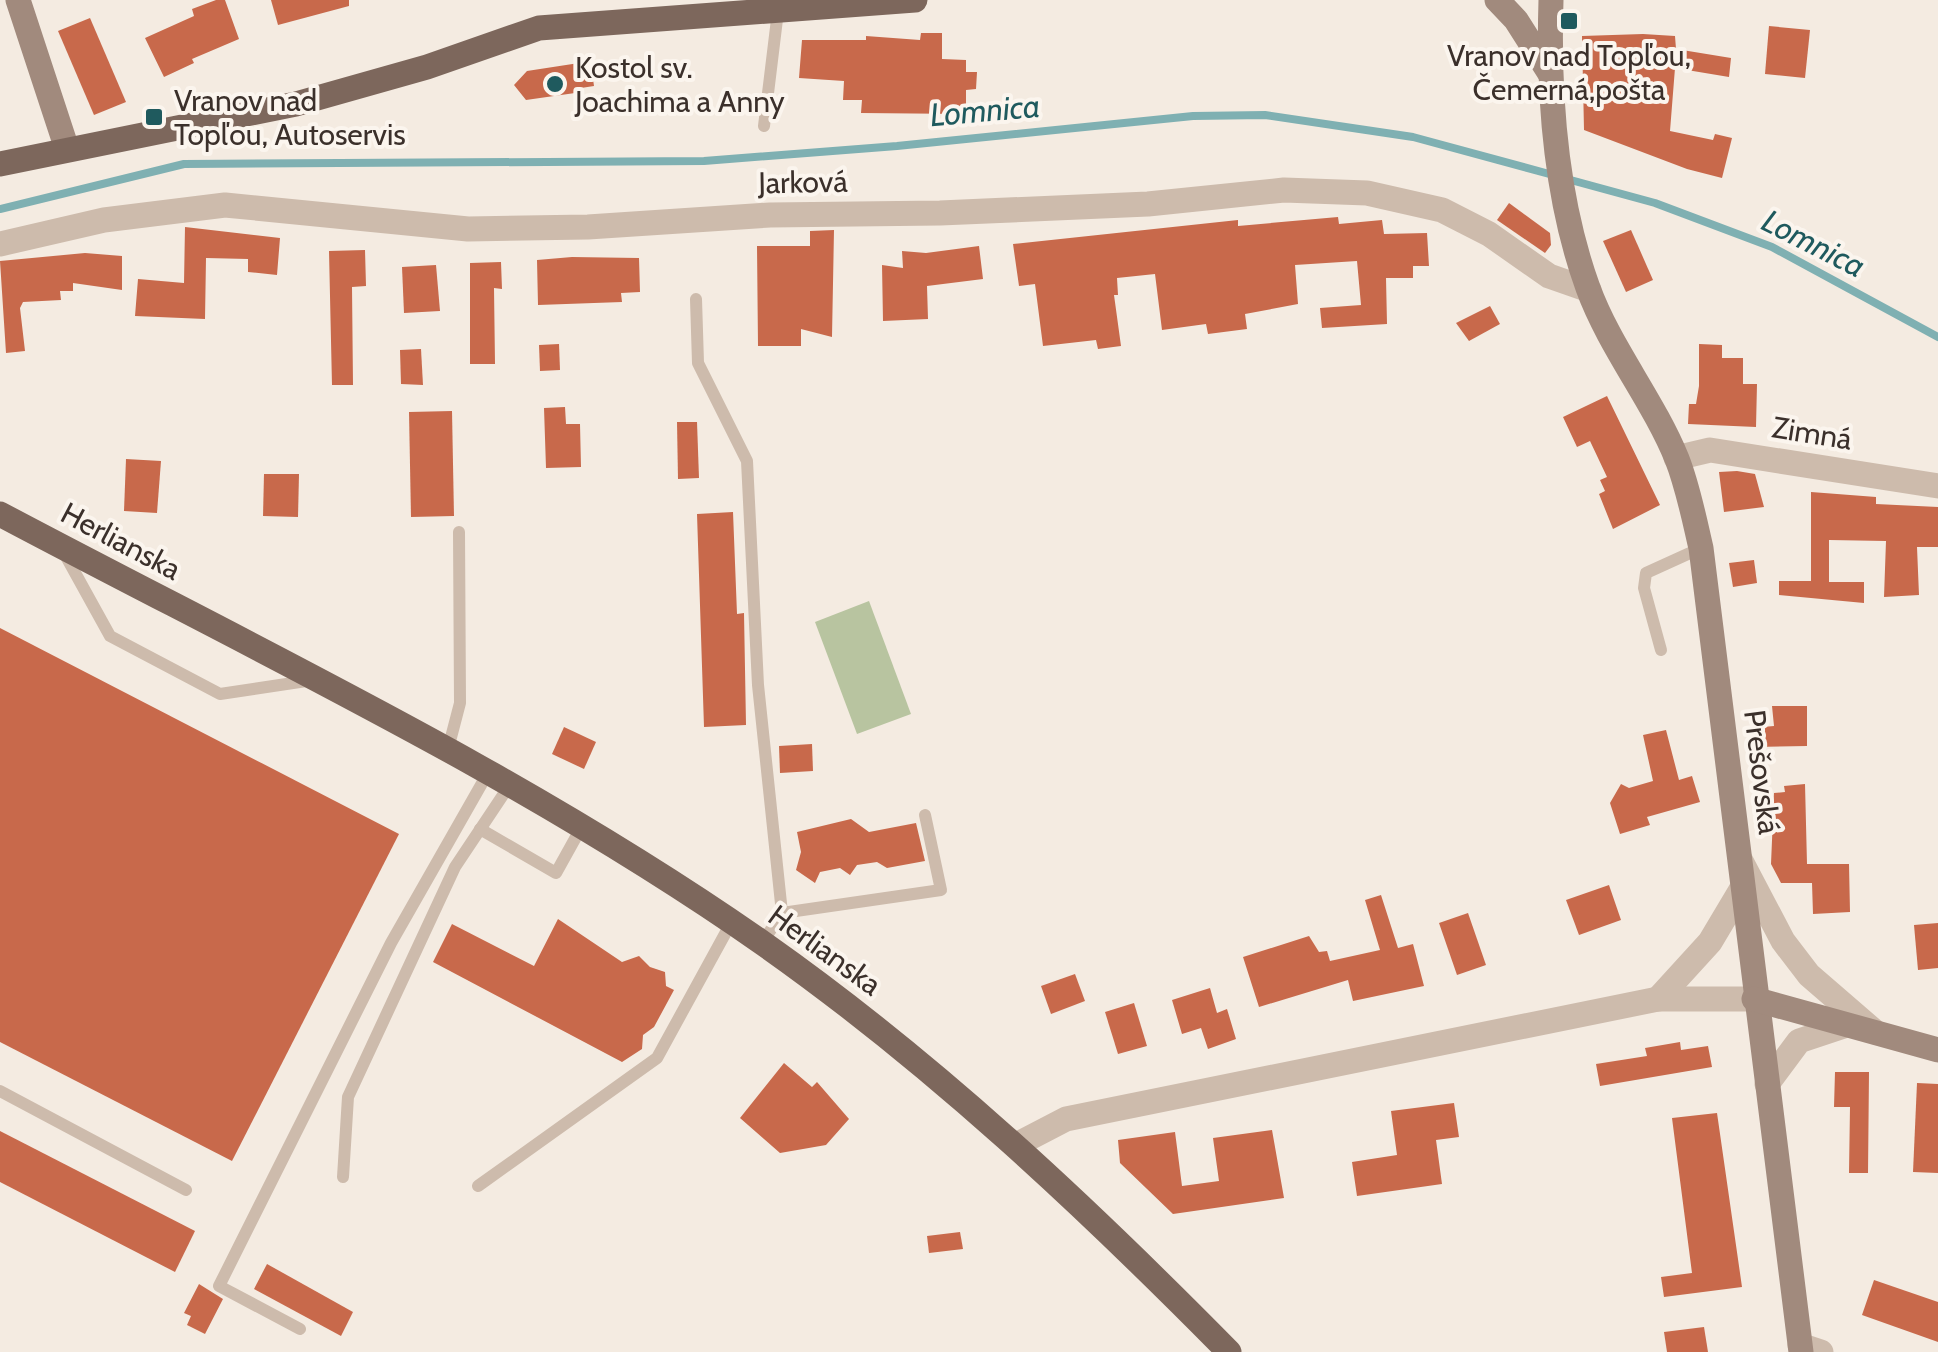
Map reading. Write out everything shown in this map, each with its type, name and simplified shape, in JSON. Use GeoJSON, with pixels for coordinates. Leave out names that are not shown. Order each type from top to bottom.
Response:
{"type":"FeatureCollection","features":[{"type":"Feature","properties":{"kind":"main road"},"geometry":{"type":"LineString","coordinates":[[18,0],[67,149]]}},
{"type":"Feature","properties":{"kind":"main road"},"geometry":{"type":"LineString","coordinates":[[0,164],[296,104],[427,67],[539,28],[914,0]]}},
{"type":"Feature","properties":{"kind":"main road"},"geometry":{"type":"LineString","coordinates":[[1496,0],[1516,20],[1548,72]]}},
{"type":"Feature","properties":{"kind":"main road","name":"Prešovská"},"geometry":{"type":"LineString","coordinates":[[1551,0],[1548,72],[1554,139],[1570,224],[1588,290],[1676,458],[1701,548],[1754,999],[1808,1350]]}},
{"type":"Feature","properties":{"kind":"main road","name":"Herlianska"},"geometry":{"type":"LineString","coordinates":[[0,514],[500,777],[762,943],[878,1028],[1016,1145],[1230,1352]]}},
{"type":"Feature","properties":{"kind":"main road"},"geometry":{"type":"LineString","coordinates":[[1754,999],[1938,1050]]}},
{"type":"Feature","properties":{"kind":"street","name":"Jarková"},"geometry":{"type":"LineString","coordinates":[[0,244],[104,220],[225,205],[485,229],[770,214],[940,214],[1148,204],[1284,190],[1367,193],[1442,210],[1490,234],[1549,276],[1588,290]]}},
{"type":"Feature","properties":{"kind":"street","name":"Zimná"},"geometry":{"type":"LineString","coordinates":[[1676,458],[1710,450],[1938,486]]}},
{"type":"Feature","properties":{"kind":"street"},"geometry":{"type":"LineString","coordinates":[[1658,999],[1710,942],[1742,873]]}},
{"type":"Feature","properties":{"kind":"street"},"geometry":{"type":"LineString","coordinates":[[1742,873],[1808,975],[1879,1035]]}},
{"type":"Feature","properties":{"kind":"street"},"geometry":{"type":"LineString","coordinates":[[1016,1145],[1066,1119],[1658,999],[1754,999]]}},
{"type":"Feature","properties":{"kind":"street"},"geometry":{"type":"LineString","coordinates":[[1767,1084],[1799,1040],[1844,1026]]}},
{"type":"Feature","properties":{"kind":"lane"},"geometry":{"type":"LineString","coordinates":[[764,126],[778,11]]}},
{"type":"Feature","properties":{"kind":"lane"},"geometry":{"type":"LineString","coordinates":[[696,299],[698,362],[747,462],[758,685],[782,913],[762,943]]}},
{"type":"Feature","properties":{"kind":"lane"},"geometry":{"type":"LineString","coordinates":[[448,749],[460,703],[458,532]]}},
{"type":"Feature","properties":{"kind":"lane"},"geometry":{"type":"LineString","coordinates":[[60,546],[110,636],[220,694],[315,679]]}},
{"type":"Feature","properties":{"kind":"lane"},"geometry":{"type":"LineString","coordinates":[[1661,650],[1644,588],[1646,573],[1701,548]]}},
{"type":"Feature","properties":{"kind":"lane"},"geometry":{"type":"LineString","coordinates":[[343,1177],[348,1097],[455,867],[480,829],[500,777]]}},
{"type":"Feature","properties":{"kind":"lane"},"geometry":{"type":"LineString","coordinates":[[300,1328],[220,1286],[391,944],[500,777]]}},
{"type":"Feature","properties":{"kind":"lane"},"geometry":{"type":"LineString","coordinates":[[782,913],[941,890],[925,814]]}},
{"type":"Feature","properties":{"kind":"lane"},"geometry":{"type":"LineString","coordinates":[[480,829],[556,872],[581,828]]}},
{"type":"Feature","properties":{"kind":"lane"},"geometry":{"type":"LineString","coordinates":[[478,1186],[657,1058],[731,923]]}},
{"type":"Feature","properties":{"kind":"lane"},"geometry":{"type":"LineString","coordinates":[[0,1091],[186,1190]]}},
{"type":"Feature","properties":{"kind":"green space"},"geometry":{"type":"Polygon","coordinates":[[[869,601],[911,714],[857,734],[815,622],[869,601]]]}},
{"type":"Feature","properties":{"kind":"building"},"geometry":{"type":"Polygon","coordinates":[[[225,0],[239,39],[192,59],[194,63],[164,77],[145,38],[194,16],[192,9],[225,0]]]}},
{"type":"Feature","properties":{"kind":"building"},"geometry":{"type":"Polygon","coordinates":[[[271,0],[349,0],[349,6],[278,25],[271,0]]]}},
{"type":"Feature","properties":{"kind":"building"},"geometry":{"type":"Polygon","coordinates":[[[90,18],[126,102],[94,115],[58,31],[90,18]]]}},
{"type":"Feature","properties":{"kind":"building"},"geometry":{"type":"Polygon","coordinates":[[[1769,26],[1810,30],[1805,78],[1765,74],[1769,26]]]}},
{"type":"Feature","properties":{"kind":"building"},"geometry":{"type":"Polygon","coordinates":[[[921,33],[942,33],[942,59],[966,60],[966,72],[977,72],[976,89],[966,90],[966,114],[861,113],[862,100],[843,100],[844,81],[799,78],[802,40],[866,40],[866,36],[920,40],[921,33]]]}},
{"type":"Feature","properties":{"kind":"building"},"geometry":{"type":"Polygon","coordinates":[[[1582,36],[1675,36],[1676,49],[1731,58],[1729,77],[1675,68],[1670,131],[1713,140],[1715,134],[1732,138],[1722,178],[1584,130],[1582,36]]]}},
{"type":"Feature","properties":{"kind":"building","name":"Kostol sv. Joachima a Anny"},"geometry":{"type":"Polygon","coordinates":[[[579,63],[579,67],[591,65],[594,86],[581,88],[582,92],[526,100],[514,85],[527,71],[579,63]]]}},
{"type":"Feature","properties":{"kind":"building"},"geometry":{"type":"Polygon","coordinates":[[[1509,203],[1550,233],[1551,245],[1545,253],[1497,220],[1509,203]]]}},
{"type":"Feature","properties":{"kind":"building"},"geometry":{"type":"Polygon","coordinates":[[[1338,217],[1339,224],[1382,220],[1384,234],[1427,233],[1429,266],[1413,266],[1413,278],[1386,278],[1387,324],[1322,328],[1320,308],[1361,305],[1357,261],[1295,265],[1298,304],[1245,314],[1247,329],[1208,334],[1206,324],[1162,330],[1155,274],[1117,278],[1118,295],[1114,295],[1121,346],[1098,349],[1096,340],[1043,346],[1035,284],[1019,286],[1013,244],[1238,220],[1238,226],[1338,217]]]}},
{"type":"Feature","properties":{"kind":"building"},"geometry":{"type":"Polygon","coordinates":[[[185,227],[280,238],[277,275],[248,272],[248,259],[206,258],[205,319],[135,316],[138,279],[184,283],[185,227]]]}},
{"type":"Feature","properties":{"kind":"building"},"geometry":{"type":"Polygon","coordinates":[[[834,230],[832,337],[801,329],[801,346],[758,346],[757,246],[810,246],[810,231],[834,230]]]}},
{"type":"Feature","properties":{"kind":"building"},"geometry":{"type":"Polygon","coordinates":[[[1631,230],[1653,280],[1626,292],[1603,241],[1631,230]]]}},
{"type":"Feature","properties":{"kind":"building"},"geometry":{"type":"Polygon","coordinates":[[[979,246],[983,279],[927,286],[928,319],[883,321],[882,265],[903,268],[902,251],[926,253],[979,246]]]}},
{"type":"Feature","properties":{"kind":"building"},"geometry":{"type":"Polygon","coordinates":[[[365,250],[366,286],[352,287],[353,385],[332,385],[329,251],[365,250]]]}},
{"type":"Feature","properties":{"kind":"building"},"geometry":{"type":"Polygon","coordinates":[[[85,253],[122,256],[122,290],[73,283],[73,291],[60,291],[61,300],[23,302],[20,308],[25,351],[6,353],[0,261],[85,253]]]}},
{"type":"Feature","properties":{"kind":"building"},"geometry":{"type":"Polygon","coordinates":[[[639,258],[640,292],[621,293],[622,302],[538,305],[537,260],[639,258]]]}},
{"type":"Feature","properties":{"kind":"building"},"geometry":{"type":"Polygon","coordinates":[[[501,262],[502,289],[494,288],[495,364],[470,364],[470,263],[501,262]]]}},
{"type":"Feature","properties":{"kind":"building"},"geometry":{"type":"Polygon","coordinates":[[[436,265],[440,311],[404,313],[402,267],[436,265]]]}},
{"type":"Feature","properties":{"kind":"building"},"geometry":{"type":"Polygon","coordinates":[[[1490,306],[1500,324],[1469,341],[1456,323],[1490,306]]]}},
{"type":"Feature","properties":{"kind":"building"},"geometry":{"type":"Polygon","coordinates":[[[559,344],[560,370],[540,371],[539,345],[559,344]]]}},
{"type":"Feature","properties":{"kind":"building"},"geometry":{"type":"Polygon","coordinates":[[[1699,344],[1722,345],[1722,358],[1743,358],[1743,384],[1757,384],[1756,427],[1688,424],[1689,404],[1696,404],[1699,386],[1699,344]]]}},
{"type":"Feature","properties":{"kind":"building"},"geometry":{"type":"Polygon","coordinates":[[[421,349],[423,385],[401,384],[400,350],[421,349]]]}},
{"type":"Feature","properties":{"kind":"building"},"geometry":{"type":"Polygon","coordinates":[[[1607,396],[1660,505],[1613,529],[1599,494],[1605,491],[1600,480],[1607,477],[1590,441],[1577,447],[1563,417],[1607,396]]]}},
{"type":"Feature","properties":{"kind":"building"},"geometry":{"type":"Polygon","coordinates":[[[565,407],[566,424],[580,424],[581,467],[546,468],[544,408],[565,407]]]}},
{"type":"Feature","properties":{"kind":"building"},"geometry":{"type":"Polygon","coordinates":[[[452,411],[454,516],[411,517],[409,412],[452,411]]]}},
{"type":"Feature","properties":{"kind":"building"},"geometry":{"type":"Polygon","coordinates":[[[677,422],[697,422],[699,478],[678,479],[677,422]]]}},
{"type":"Feature","properties":{"kind":"building"},"geometry":{"type":"Polygon","coordinates":[[[126,459],[161,461],[157,513],[124,511],[126,459]]]}},
{"type":"Feature","properties":{"kind":"building"},"geometry":{"type":"Polygon","coordinates":[[[1719,472],[1755,474],[1764,507],[1724,512],[1719,472]]]}},
{"type":"Feature","properties":{"kind":"building"},"geometry":{"type":"Polygon","coordinates":[[[264,474],[299,474],[298,517],[263,516],[264,474]]]}},
{"type":"Feature","properties":{"kind":"building"},"geometry":{"type":"Polygon","coordinates":[[[1811,492],[1876,497],[1876,504],[1938,507],[1938,547],[1917,547],[1919,595],[1884,597],[1886,541],[1829,540],[1829,582],[1864,582],[1864,603],[1779,595],[1779,581],[1811,581],[1811,492]]]}},
{"type":"Feature","properties":{"kind":"building"},"geometry":{"type":"Polygon","coordinates":[[[733,512],[737,614],[744,613],[746,725],[704,727],[697,514],[733,512]]]}},
{"type":"Feature","properties":{"kind":"building"},"geometry":{"type":"Polygon","coordinates":[[[1754,560],[1757,583],[1733,587],[1729,563],[1754,560]]]}},
{"type":"Feature","properties":{"kind":"building"},"geometry":{"type":"Polygon","coordinates":[[[0,628],[399,834],[232,1161],[0,1042],[0,628]]]}},
{"type":"Feature","properties":{"kind":"building"},"geometry":{"type":"Polygon","coordinates":[[[1772,706],[1807,706],[1807,746],[1753,747],[1751,728],[1774,726],[1772,706]]]}},
{"type":"Feature","properties":{"kind":"building"},"geometry":{"type":"Polygon","coordinates":[[[564,727],[596,742],[584,769],[552,754],[564,727]]]}},
{"type":"Feature","properties":{"kind":"building"},"geometry":{"type":"Polygon","coordinates":[[[1666,730],[1679,780],[1692,776],[1700,802],[1647,817],[1650,825],[1620,834],[1610,803],[1621,784],[1629,788],[1653,781],[1643,735],[1666,730]]]}},
{"type":"Feature","properties":{"kind":"building"},"geometry":{"type":"Polygon","coordinates":[[[812,744],[813,771],[780,773],[779,746],[812,744]]]}},
{"type":"Feature","properties":{"kind":"building"},"geometry":{"type":"Polygon","coordinates":[[[1805,784],[1807,864],[1849,864],[1850,912],[1813,914],[1812,883],[1781,883],[1771,864],[1774,793],[1785,792],[1784,786],[1805,784]]]}},
{"type":"Feature","properties":{"kind":"building"},"geometry":{"type":"Polygon","coordinates":[[[851,819],[869,832],[916,823],[925,861],[887,868],[877,862],[857,865],[850,875],[840,868],[820,872],[815,883],[796,870],[801,852],[797,832],[851,819]]]}},
{"type":"Feature","properties":{"kind":"building"},"geometry":{"type":"Polygon","coordinates":[[[1609,885],[1621,920],[1579,935],[1566,900],[1609,885]]]}},
{"type":"Feature","properties":{"kind":"building"},"geometry":{"type":"Polygon","coordinates":[[[1381,895],[1398,948],[1413,944],[1424,986],[1353,1001],[1348,980],[1259,1007],[1243,957],[1309,936],[1319,952],[1327,951],[1330,961],[1380,950],[1365,900],[1381,895]]]}},
{"type":"Feature","properties":{"kind":"building"},"geometry":{"type":"Polygon","coordinates":[[[1468,913],[1486,965],[1457,975],[1439,923],[1468,913]]]}},
{"type":"Feature","properties":{"kind":"building"},"geometry":{"type":"Polygon","coordinates":[[[558,919],[622,962],[639,956],[650,967],[665,972],[666,986],[674,990],[654,1027],[643,1035],[642,1049],[622,1062],[433,962],[452,924],[534,966],[558,919]]]}},
{"type":"Feature","properties":{"kind":"building"},"geometry":{"type":"Polygon","coordinates":[[[1938,923],[1938,968],[1918,970],[1914,925],[1938,923]]]}},
{"type":"Feature","properties":{"kind":"building"},"geometry":{"type":"Polygon","coordinates":[[[1075,974],[1085,1001],[1051,1014],[1041,986],[1075,974]]]}},
{"type":"Feature","properties":{"kind":"building"},"geometry":{"type":"Polygon","coordinates":[[[1210,988],[1217,1013],[1227,1009],[1236,1039],[1208,1049],[1201,1028],[1182,1034],[1172,1000],[1210,988]]]}},
{"type":"Feature","properties":{"kind":"building"},"geometry":{"type":"Polygon","coordinates":[[[1134,1003],[1147,1046],[1118,1054],[1105,1012],[1134,1003]]]}},
{"type":"Feature","properties":{"kind":"building"},"geometry":{"type":"Polygon","coordinates":[[[1680,1042],[1681,1050],[1708,1046],[1712,1067],[1600,1086],[1596,1064],[1647,1056],[1645,1048],[1680,1042]]]}},
{"type":"Feature","properties":{"kind":"building"},"geometry":{"type":"Polygon","coordinates":[[[784,1063],[812,1087],[817,1082],[849,1119],[826,1145],[780,1153],[740,1118],[784,1063]]]}},
{"type":"Feature","properties":{"kind":"building"},"geometry":{"type":"Polygon","coordinates":[[[1835,1072],[1869,1072],[1868,1173],[1849,1173],[1850,1107],[1834,1107],[1835,1072]]]}},
{"type":"Feature","properties":{"kind":"building"},"geometry":{"type":"Polygon","coordinates":[[[1917,1083],[1938,1084],[1938,1173],[1913,1172],[1917,1083]]]}},
{"type":"Feature","properties":{"kind":"building"},"geometry":{"type":"Polygon","coordinates":[[[1454,1103],[1459,1137],[1436,1140],[1442,1184],[1357,1196],[1352,1162],[1397,1155],[1391,1111],[1454,1103]]]}},
{"type":"Feature","properties":{"kind":"building"},"geometry":{"type":"Polygon","coordinates":[[[1717,1113],[1742,1287],[1664,1297],[1661,1277],[1692,1273],[1672,1118],[1717,1113]]]}},
{"type":"Feature","properties":{"kind":"building"},"geometry":{"type":"Polygon","coordinates":[[[1272,1130],[1284,1198],[1173,1214],[1120,1163],[1118,1140],[1175,1132],[1182,1186],[1219,1181],[1213,1138],[1272,1130]]]}},
{"type":"Feature","properties":{"kind":"building"},"geometry":{"type":"Polygon","coordinates":[[[0,1131],[195,1231],[175,1272],[0,1182],[0,1131]]]}},
{"type":"Feature","properties":{"kind":"building"},"geometry":{"type":"Polygon","coordinates":[[[960,1232],[963,1249],[929,1253],[927,1236],[960,1232]]]}},
{"type":"Feature","properties":{"kind":"building"},"geometry":{"type":"Polygon","coordinates":[[[267,1264],[353,1312],[341,1336],[254,1289],[267,1264]]]}},
{"type":"Feature","properties":{"kind":"building"},"geometry":{"type":"Polygon","coordinates":[[[1874,1280],[1938,1302],[1938,1342],[1862,1315],[1874,1280]]]}},
{"type":"Feature","properties":{"kind":"building"},"geometry":{"type":"Polygon","coordinates":[[[199,1284],[223,1299],[205,1334],[187,1325],[191,1316],[184,1313],[199,1284]]]}},
{"type":"Feature","properties":{"kind":"building"},"geometry":{"type":"Polygon","coordinates":[[[1704,1327],[1708,1352],[1667,1352],[1664,1332],[1704,1327]]]}},
{"type":"Feature","properties":{"kind":"waterway","name":"Lomnica"},"geometry":{"type":"LineString","coordinates":[[0,209],[184,164],[704,161],[1193,116],[1265,115],[1413,137],[1553,175]]}},
{"type":"Feature","properties":{"kind":"waterway","name":"Lomnica"},"geometry":{"type":"LineString","coordinates":[[1567,179],[1655,203],[1772,247],[1938,337]]}},
{"type":"Feature","properties":{"kind":"place","name":"Vranov nad Topľou, Čemerná,pošta"},"geometry":{"type":"Point","coordinates":[1569,21]}},
{"type":"Feature","properties":{"kind":"place","name":"Kostol sv. Joachima a Anny"},"geometry":{"type":"Point","coordinates":[555,84]}},
{"type":"Feature","properties":{"kind":"place","name":"Vranov nad Topľou, Autoservis"},"geometry":{"type":"Point","coordinates":[154,117]}}]}
